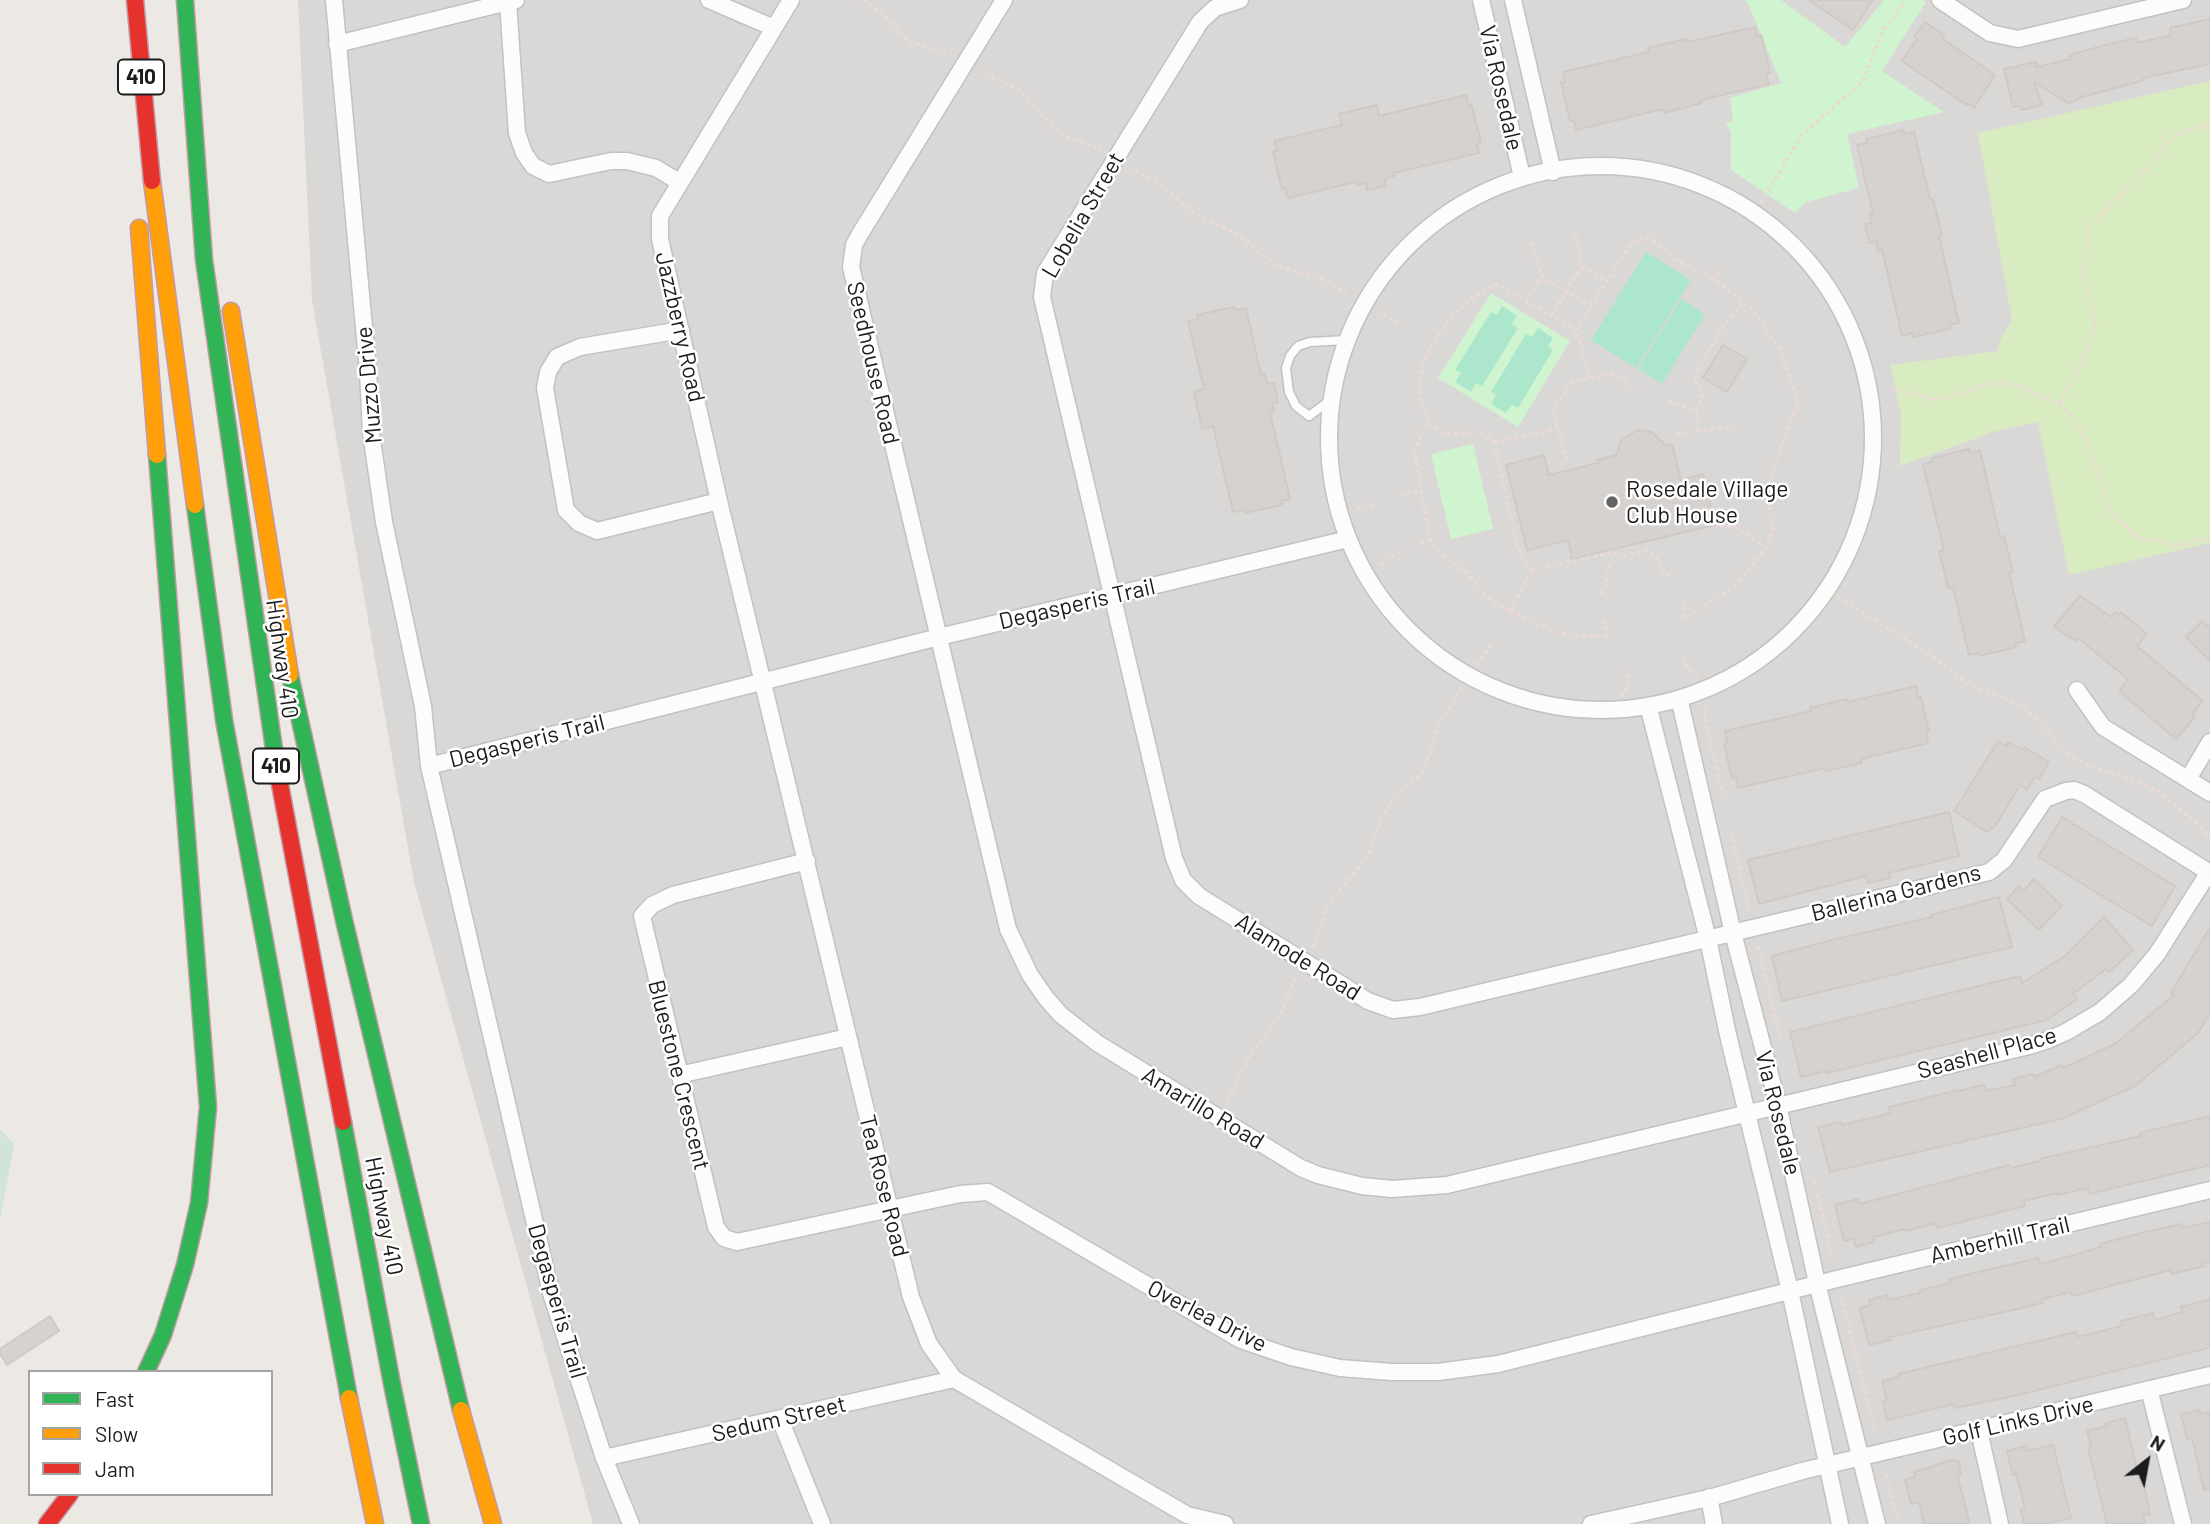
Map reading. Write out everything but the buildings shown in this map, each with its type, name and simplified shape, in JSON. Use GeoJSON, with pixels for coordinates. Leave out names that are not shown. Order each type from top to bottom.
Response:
{"type":"FeatureCollection","features":[{"type":"Feature","properties":{"kind":"highway","name":"410"},"geometry":{"type":"LineString","coordinates":[[135,0],[148,155],[224,720],[374,1524]]}},
{"type":"Feature","properties":{"kind":"highway","name":"Highway 410"},"geometry":{"type":"LineString","coordinates":[[185,0],[204,260],[269,724],[421,1524]]}},
{"type":"Feature","properties":{"kind":"highway"},"geometry":{"type":"LineString","coordinates":[[147,1370],[163,1335],[185,1265],[198,1203],[208,1107],[138,218],[148,155]]}},
{"type":"Feature","properties":{"kind":"highway"},"geometry":{"type":"LineString","coordinates":[[204,260],[231,309],[285,654],[347,933],[466,1430],[493,1524]]}},
{"type":"Feature","properties":{"kind":"highway"},"geometry":{"type":"LineString","coordinates":[[47,1524],[68,1496]]}},
{"type":"Feature","properties":{"kind":"street","name":"Muzzo Drive"},"geometry":{"type":"LineString","coordinates":[[334,0],[372,433],[384,522],[423,706],[429,766]]}},
{"type":"Feature","properties":{"kind":"street"},"geometry":{"type":"LineString","coordinates":[[709,0],[774,28]]}},
{"type":"Feature","properties":{"kind":"street","name":"Jazzberry Road"},"geometry":{"type":"LineString","coordinates":[[764,683],[660,239],[660,216],[791,0]]}},
{"type":"Feature","properties":{"kind":"street","name":"Seedhouse Road"},"geometry":{"type":"LineString","coordinates":[[939,637],[853,281],[852,255],[860,234],[1004,0]]}},
{"type":"Feature","properties":{"kind":"street","name":"Lobelia Street"},"geometry":{"type":"LineString","coordinates":[[1112,595],[1044,308],[1045,272],[1200,22],[1215,8],[1240,0]]}},
{"type":"Feature","properties":{"kind":"street","name":"Via Rosedale"},"geometry":{"type":"LineString","coordinates":[[1481,0],[1522,177]]}},
{"type":"Feature","properties":{"kind":"street","name":"Via Rosedale"},"geometry":{"type":"LineString","coordinates":[[1513,0],[1553,172]]}},
{"type":"Feature","properties":{"kind":"street"},"geometry":{"type":"LineString","coordinates":[[1940,0],[1990,33],[2018,39],[2183,0]]}},
{"type":"Feature","properties":{"kind":"street"},"geometry":{"type":"LineString","coordinates":[[337,44],[512,1],[517,133],[524,153],[533,166],[548,174],[611,161],[627,161],[656,168],[679,182]]}},
{"type":"Feature","properties":{"kind":"street","name":"Via Rosedale"},"geometry":{"type":"LineString","coordinates":[[1594,167],[1627,168],[1689,182],[1740,205],[1783,237],[1817,274],[1845,319],[1861,359],[1870,395],[1873,453],[1866,501],[1845,558],[1824,594],[1793,631],[1763,657],[1735,675],[1680,702],[1649,709],[1557,706],[1500,690],[1439,656],[1413,634],[1377,591],[1348,539],[1332,477],[1329,438],[1338,369],[1347,340],[1375,287],[1403,251],[1421,234],[1466,202],[1522,177],[1553,172],[1594,167]]}},
{"type":"Feature","properties":{"kind":"street"},"geometry":{"type":"LineString","coordinates":[[681,330],[580,347],[557,357],[548,372],[545,388],[566,510],[579,523],[597,531],[719,500]]}},
{"type":"Feature","properties":{"kind":"street","name":"Degasperis Trail"},"geometry":{"type":"LineString","coordinates":[[631,1524],[604,1458],[551,1293],[429,766],[939,637],[1348,539]]}},
{"type":"Feature","properties":{"kind":"street","name":"Alamode Road"},"geometry":{"type":"LineString","coordinates":[[1112,595],[1174,858],[1183,880],[1199,896],[1380,1007],[1407,1009],[1708,939]]}},
{"type":"Feature","properties":{"kind":"street","name":"Amarillo Road"},"geometry":{"type":"LineString","coordinates":[[939,637],[1008,929],[1030,975],[1061,1015],[1097,1043],[1300,1168],[1335,1181],[1362,1186],[1392,1189],[1447,1185],[1778,1105]]}},
{"type":"Feature","properties":{"kind":"street","name":"Tea Rose Road"},"geometry":{"type":"LineString","coordinates":[[764,683],[889,1209],[911,1297],[929,1344],[954,1379],[1185,1520],[1225,1524]]}},
{"type":"Feature","properties":{"kind":"street"},"geometry":{"type":"LineString","coordinates":[[2077,690],[2103,727],[2210,793]]}},
{"type":"Feature","properties":{"kind":"street","name":"Via Rosedale"},"geometry":{"type":"LineString","coordinates":[[1680,702],[1733,933],[1778,1105],[1817,1283],[1877,1524]]}},
{"type":"Feature","properties":{"kind":"street","name":"Via Rosedale"},"geometry":{"type":"LineString","coordinates":[[1649,709],[1708,939],[1728,1035],[1790,1291],[1839,1524]]}},
{"type":"Feature","properties":{"kind":"street"},"geometry":{"type":"LineString","coordinates":[[2188,779],[2210,742]]}},
{"type":"Feature","properties":{"kind":"street","name":"Ballerina Gardens"},"geometry":{"type":"LineString","coordinates":[[1708,939],[1989,872],[2009,853],[2045,799],[2066,791],[2074,790],[2084,794],[2209,872]]}},
{"type":"Feature","properties":{"kind":"street","name":"Bluestone Crescent"},"geometry":{"type":"LineString","coordinates":[[807,861],[673,895],[652,905],[642,916],[679,1075],[716,1227],[724,1238],[737,1242],[757,1239],[889,1209]]}},
{"type":"Feature","properties":{"kind":"street","name":"Seashell Place"},"geometry":{"type":"LineString","coordinates":[[1778,1105],[2029,1046],[2066,1032],[2100,1012],[2143,972],[2209,872]]}},
{"type":"Feature","properties":{"kind":"street"},"geometry":{"type":"LineString","coordinates":[[679,1075],[848,1037]]}},
{"type":"Feature","properties":{"kind":"street","name":"Amberhill Trail"},"geometry":{"type":"LineString","coordinates":[[1790,1291],[2210,1190]]}},
{"type":"Feature","properties":{"kind":"street","name":"Overlea Drive"},"geometry":{"type":"LineString","coordinates":[[889,1209],[960,1194],[988,1192],[1241,1339],[1290,1357],[1340,1368],[1438,1372],[1499,1364],[1790,1291]]}},
{"type":"Feature","properties":{"kind":"street","name":"Golf Links Drive"},"geometry":{"type":"LineString","coordinates":[[1826,1465],[2210,1375]]}},
{"type":"Feature","properties":{"kind":"street","name":"Sedum Street"},"geometry":{"type":"LineString","coordinates":[[604,1458],[954,1379]]}},
{"type":"Feature","properties":{"kind":"street"},"geometry":{"type":"LineString","coordinates":[[2149,1389],[2183,1524]]}},
{"type":"Feature","properties":{"kind":"street"},"geometry":{"type":"LineString","coordinates":[[780,1419],[822,1524]]}},
{"type":"Feature","properties":{"kind":"street"},"geometry":{"type":"LineString","coordinates":[[1979,1431],[2000,1524]]}},
{"type":"Feature","properties":{"kind":"street"},"geometry":{"type":"LineString","coordinates":[[1591,1524],[1709,1497],[1826,1465]]}},
{"type":"Feature","properties":{"kind":"street"},"geometry":{"type":"LineString","coordinates":[[1709,1497],[1714,1524]]}},
{"type":"Feature","properties":{"kind":"lane"},"geometry":{"type":"LineString","coordinates":[[1332,400],[1308,416],[1296,406],[1289,392],[1286,368],[1290,356],[1298,346],[1310,342],[1347,340]]}},
{"type":"Feature","properties":{"kind":"path"},"geometry":{"type":"LineString","coordinates":[[1761,203],[1801,136],[1863,81],[1883,30],[1906,0]]}},
{"type":"Feature","properties":{"kind":"path"},"geometry":{"type":"LineString","coordinates":[[2059,404],[2076,377],[2095,327],[2084,274],[2089,227],[2174,135],[2210,124]]}},
{"type":"Feature","properties":{"kind":"path"},"geometry":{"type":"LineString","coordinates":[[1575,232],[1582,265],[1606,282]]}},
{"type":"Feature","properties":{"kind":"path"},"geometry":{"type":"LineString","coordinates":[[1576,330],[1632,242],[1650,238],[1674,259],[1714,279],[1744,302],[1780,350],[1798,404],[1772,471],[1768,501],[1774,530],[1766,547],[1734,587],[1684,618],[1683,600]]}},
{"type":"Feature","properties":{"kind":"path"},"geometry":{"type":"LineString","coordinates":[[1531,242],[1542,275],[1591,306]]}},
{"type":"Feature","properties":{"kind":"path"},"geometry":{"type":"LineString","coordinates":[[1551,316],[1582,265]]}},
{"type":"Feature","properties":{"kind":"path"},"geometry":{"type":"LineString","coordinates":[[1714,279],[1722,267]]}},
{"type":"Feature","properties":{"kind":"path"},"geometry":{"type":"LineString","coordinates":[[1526,301],[1542,275]]}},
{"type":"Feature","properties":{"kind":"path"},"geometry":{"type":"LineString","coordinates":[[1590,379],[1576,330],[1501,285],[1494,284],[1472,298],[1444,327],[1429,351],[1422,367],[1420,395],[1428,424],[1415,449],[1430,540],[1440,553],[1466,572],[1488,598],[1510,612],[1556,632],[1607,637],[1604,620]]}},
{"type":"Feature","properties":{"kind":"path"},"geometry":{"type":"LineString","coordinates":[[1698,431],[1696,410],[1702,397],[1695,379],[1697,371],[1725,324],[1744,302]]}},
{"type":"Feature","properties":{"kind":"path"},"geometry":{"type":"LineString","coordinates":[[1377,312],[1400,324]]}},
{"type":"Feature","properties":{"kind":"path"},"geometry":{"type":"LineString","coordinates":[[1567,460],[1553,412],[1572,382],[1608,375],[1619,376],[1628,383],[1633,392]]}},
{"type":"Feature","properties":{"kind":"path"},"geometry":{"type":"LineString","coordinates":[[1892,389],[1934,398],[2000,383],[2014,385],[2059,404],[2077,422],[2087,440],[2110,512],[2138,538],[2179,546],[2210,538]]}},
{"type":"Feature","properties":{"kind":"path"},"geometry":{"type":"LineString","coordinates":[[1669,401],[1696,410]]}},
{"type":"Feature","properties":{"kind":"path"},"geometry":{"type":"LineString","coordinates":[[1428,424],[1445,434],[1480,432],[1494,442],[1517,545],[1522,558],[1532,570]]}},
{"type":"Feature","properties":{"kind":"path"},"geometry":{"type":"LineString","coordinates":[[1676,434],[1737,426]]}},
{"type":"Feature","properties":{"kind":"path"},"geometry":{"type":"LineString","coordinates":[[1494,442],[1557,429]]}},
{"type":"Feature","properties":{"kind":"path"},"geometry":{"type":"LineString","coordinates":[[1401,495],[1422,489]]}},
{"type":"Feature","properties":{"kind":"path"},"geometry":{"type":"LineString","coordinates":[[1357,509],[1378,503]]}},
{"type":"Feature","properties":{"kind":"path"},"geometry":{"type":"LineString","coordinates":[[1716,525],[1736,528],[1766,547]]}},
{"type":"Feature","properties":{"kind":"path"},"geometry":{"type":"LineString","coordinates":[[1421,544],[1430,540]]}},
{"type":"Feature","properties":{"kind":"path"},"geometry":{"type":"LineString","coordinates":[[1601,594],[1605,588],[1610,563],[1615,558],[1647,550],[1656,557],[1661,569],[1673,577]]}},
{"type":"Feature","properties":{"kind":"path"},"geometry":{"type":"LineString","coordinates":[[1380,565],[1399,551]]}},
{"type":"Feature","properties":{"kind":"path"},"geometry":{"type":"LineString","coordinates":[[1510,612],[1532,570],[1614,552],[1615,558]]}},
{"type":"Feature","properties":{"kind":"path"},"geometry":{"type":"LineString","coordinates":[[1838,597],[1932,656],[1965,682],[2018,704],[2035,717],[2067,753],[2080,762],[2161,793],[2184,810],[2210,839]]}},
{"type":"Feature","properties":{"kind":"path"},"geometry":{"type":"LineString","coordinates":[[1477,665],[1492,642]]}},
{"type":"Feature","properties":{"kind":"path"},"geometry":{"type":"LineString","coordinates":[[1683,657],[1688,668],[1701,677]]}},
{"type":"Feature","properties":{"kind":"path"},"geometry":{"type":"LineString","coordinates":[[1621,696],[1629,684],[1627,669]]}},
{"type":"Feature","properties":{"kind":"path"},"geometry":{"type":"LineString","coordinates":[[1224,1108],[1242,1076],[1250,1054],[1278,1020],[1320,932],[1325,909],[1368,855],[1381,819],[1395,797],[1420,774],[1430,753],[1438,724],[1463,687]]}},
{"type":"Feature","properties":{"kind":"path"},"geometry":{"type":"LineString","coordinates":[[1706,705],[1704,716],[1723,796]]}},
{"type":"Feature","properties":{"kind":"path"},"geometry":{"type":"LineString","coordinates":[[2161,793],[2168,783]]}},
{"type":"Feature","properties":{"kind":"path"},"geometry":{"type":"LineString","coordinates":[[1731,832],[1749,910]]}},
{"type":"Feature","properties":{"kind":"path"},"geometry":{"type":"LineString","coordinates":[[1758,946],[1782,1046]]}},
{"type":"Feature","properties":{"kind":"path"},"geometry":{"type":"LineString","coordinates":[[1812,1170],[1833,1260]]}},
{"type":"Feature","properties":{"kind":"path"},"geometry":{"type":"LineString","coordinates":[[1841,1296],[1875,1432]]}},
{"type":"Feature","properties":{"kind":"path"},"geometry":{"type":"LineString","coordinates":[[1886,1475],[1898,1524]]}},
{"type":"Feature","properties":{"kind":"shaded area"},"geometry":{"type":"Polygon","coordinates":[[[298,0],[2210,0],[2210,1524],[593,1524],[414,882],[312,300],[298,0]]]}},
{"type":"Feature","properties":{"kind":"green space"},"geometry":{"type":"Polygon","coordinates":[[[1744,0],[1781,0],[1845,47],[1884,0],[1923,0],[1926,2],[1882,71],[1944,112],[1847,134],[1859,188],[1806,202],[1795,213],[1731,170],[1731,132],[1726,123],[1733,121],[1730,98],[1781,83],[1748,3],[1744,0]]]}},
{"type":"Feature","properties":{"kind":"green space"},"geometry":{"type":"Polygon","coordinates":[[[2210,81],[2210,543],[2069,575],[2038,422],[1996,431],[1900,466],[1901,413],[1890,365],[1998,351],[1999,342],[2012,320],[1978,133],[2210,81]]]}},
{"type":"Feature","properties":{"kind":"green space"},"geometry":{"type":"Polygon","coordinates":[[[1646,252],[1691,280],[1636,368],[1591,340],[1646,252]]]}},
{"type":"Feature","properties":{"kind":"green space"},"geometry":{"type":"Polygon","coordinates":[[[1491,293],[1570,341],[1518,427],[1438,378],[1491,293]]]}},
{"type":"Feature","properties":{"kind":"green space"},"geometry":{"type":"Polygon","coordinates":[[[1681,299],[1705,314],[1662,384],[1638,369],[1681,299]]]}},
{"type":"Feature","properties":{"kind":"green space"},"geometry":{"type":"Polygon","coordinates":[[[1502,306],[1517,316],[1512,324],[1518,328],[1482,386],[1476,383],[1471,392],[1455,382],[1461,373],[1455,370],[1491,312],[1497,315],[1502,306]]]}},
{"type":"Feature","properties":{"kind":"green space"},"geometry":{"type":"Polygon","coordinates":[[[1538,328],[1553,338],[1548,346],[1553,350],[1518,408],[1512,405],[1506,413],[1491,404],[1496,395],[1491,392],[1526,334],[1532,337],[1538,328]]]}},
{"type":"Feature","properties":{"kind":"green space"},"geometry":{"type":"Polygon","coordinates":[[[1473,444],[1493,529],[1451,539],[1431,454],[1473,444]]]}},
{"type":"Feature","properties":{"kind":"green space"},"geometry":{"type":"Polygon","coordinates":[[[0,1129],[14,1144],[0,1221],[0,1129]]]}},
{"type":"Feature","properties":{"kind":"traffic: fast"},"geometry":{"type":"LineString","coordinates":[[185,0],[204,260],[276,763]]}},
{"type":"Feature","properties":{"kind":"traffic: fast"},"geometry":{"type":"LineString","coordinates":[[147,1370],[163,1335],[185,1265],[199,1203],[208,1107],[157,455]]}},
{"type":"Feature","properties":{"kind":"traffic: fast"},"geometry":{"type":"LineString","coordinates":[[195,505],[224,720],[349,1398]]}},
{"type":"Feature","properties":{"kind":"traffic: fast"},"geometry":{"type":"LineString","coordinates":[[290,675],[344,920],[461,1410]]}},
{"type":"Feature","properties":{"kind":"traffic: fast"},"geometry":{"type":"LineString","coordinates":[[343,1122],[421,1524]]}},
{"type":"Feature","properties":{"kind":"traffic: slow"},"geometry":{"type":"LineString","coordinates":[[152,181],[195,505]]}},
{"type":"Feature","properties":{"kind":"traffic: slow"},"geometry":{"type":"LineString","coordinates":[[139,228],[157,455]]}},
{"type":"Feature","properties":{"kind":"traffic: slow"},"geometry":{"type":"LineString","coordinates":[[231,311],[290,675]]}},
{"type":"Feature","properties":{"kind":"traffic: slow"},"geometry":{"type":"LineString","coordinates":[[349,1398],[375,1524]]}},
{"type":"Feature","properties":{"kind":"traffic: slow"},"geometry":{"type":"LineString","coordinates":[[461,1410],[493,1524]]}},
{"type":"Feature","properties":{"kind":"traffic: jam"},"geometry":{"type":"LineString","coordinates":[[135,0],[152,181]]}},
{"type":"Feature","properties":{"kind":"traffic: jam"},"geometry":{"type":"LineString","coordinates":[[276,763],[343,1122]]}},
{"type":"Feature","properties":{"kind":"traffic: jam"},"geometry":{"type":"LineString","coordinates":[[47,1524],[68,1496]]}},
{"type":"Feature","properties":{"kind":"place","name":"Rosedale Village Club House"},"geometry":{"type":"Point","coordinates":[1612,502]}}]}
